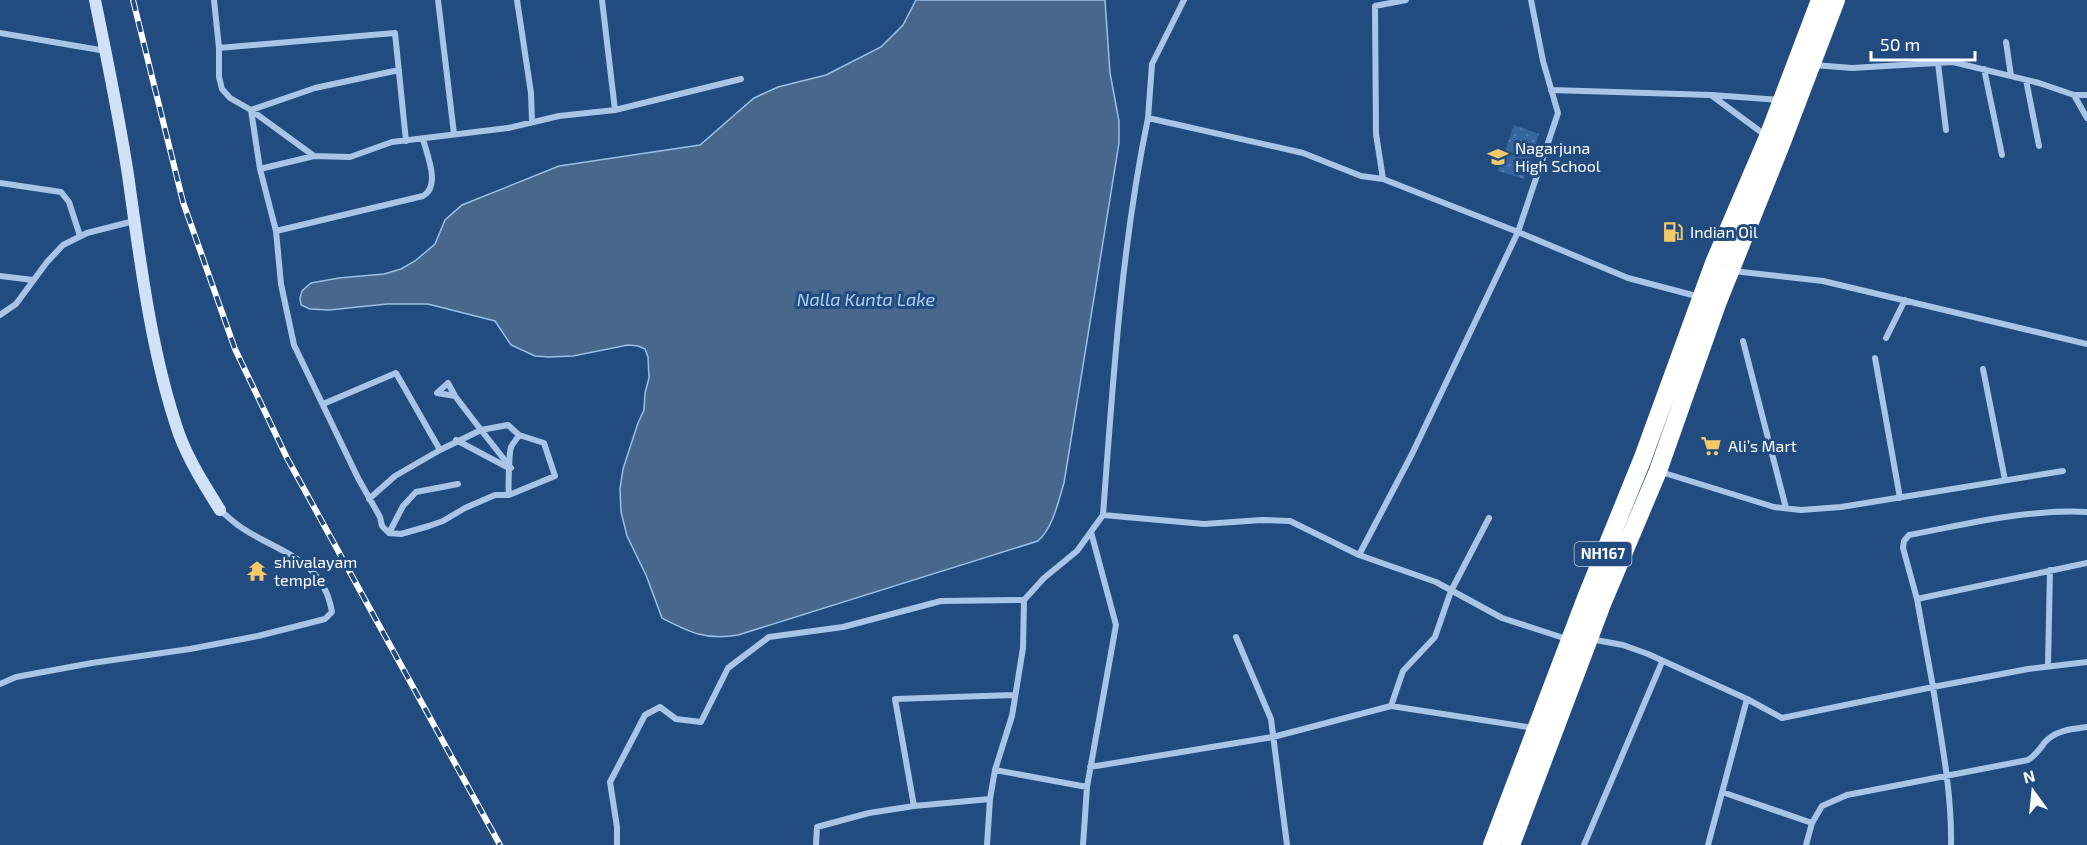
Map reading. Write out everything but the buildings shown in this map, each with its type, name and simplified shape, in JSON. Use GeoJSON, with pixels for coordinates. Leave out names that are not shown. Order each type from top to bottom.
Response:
{"type":"FeatureCollection","features":[{"type":"Feature","properties":{"kind":"highway","name":"NH167"},"geometry":{"type":"LineString","coordinates":[[1492,845],[1570,640],[1709,301],[1820,0]]}},
{"type":"Feature","properties":{"kind":"highway","name":"NH167"},"geometry":{"type":"LineString","coordinates":[[1511,845],[1602,604],[1658,471],[1709,301],[1730,271],[1836,0]]}},
{"type":"Feature","properties":{"kind":"street"},"geometry":{"type":"LineString","coordinates":[[0,684],[16,677],[258,636],[325,619],[332,612],[330,601],[321,582],[304,562],[242,528],[220,510],[199,476],[180,436],[161,374],[117,101],[95,0]]}},
{"type":"Feature","properties":{"kind":"street"},"geometry":{"type":"LineString","coordinates":[[214,0],[219,48],[219,77],[222,89],[230,98],[251,110],[314,156]]}},
{"type":"Feature","properties":{"kind":"street"},"geometry":{"type":"LineString","coordinates":[[438,0],[454,134]]}},
{"type":"Feature","properties":{"kind":"street"},"geometry":{"type":"LineString","coordinates":[[517,0],[531,93],[532,121]]}},
{"type":"Feature","properties":{"kind":"street"},"geometry":{"type":"LineString","coordinates":[[602,0],[615,110]]}},
{"type":"Feature","properties":{"kind":"street"},"geometry":{"type":"LineString","coordinates":[[987,845],[990,798],[995,770],[1012,716],[1023,648],[1024,600],[1044,578],[1077,551],[1103,515],[1122,297],[1136,176],[1148,118],[1152,64],[1184,0]]}},
{"type":"Feature","properties":{"kind":"street"},"geometry":{"type":"LineString","coordinates":[[1383,179],[1376,134],[1375,6],[1406,0]]}},
{"type":"Feature","properties":{"kind":"street"},"geometry":{"type":"LineString","coordinates":[[1359,555],[1412,454],[1518,232],[1558,113],[1543,60],[1531,0]]}},
{"type":"Feature","properties":{"kind":"street"},"geometry":{"type":"LineString","coordinates":[[0,33],[106,51]]}},
{"type":"Feature","properties":{"kind":"street"},"geometry":{"type":"LineString","coordinates":[[219,48],[395,33],[406,141]]}},
{"type":"Feature","properties":{"kind":"street"},"geometry":{"type":"LineString","coordinates":[[2006,42],[2011,76]]}},
{"type":"Feature","properties":{"kind":"street"},"geometry":{"type":"LineString","coordinates":[[1811,65],[1852,68],[1953,62],[2026,80],[2074,95],[2087,95]]}},
{"type":"Feature","properties":{"kind":"street"},"geometry":{"type":"LineString","coordinates":[[1938,63],[1946,129]]}},
{"type":"Feature","properties":{"kind":"street"},"geometry":{"type":"LineString","coordinates":[[1984,69],[2002,155]]}},
{"type":"Feature","properties":{"kind":"street"},"geometry":{"type":"LineString","coordinates":[[251,110],[315,88],[399,70]]}},
{"type":"Feature","properties":{"kind":"street"},"geometry":{"type":"LineString","coordinates":[[260,169],[314,156],[350,157],[392,142],[508,128],[559,116],[615,110],[741,79]]}},
{"type":"Feature","properties":{"kind":"street"},"geometry":{"type":"LineString","coordinates":[[2026,80],[2039,146]]}},
{"type":"Feature","properties":{"kind":"street"},"geometry":{"type":"LineString","coordinates":[[1551,90],[1711,95],[1782,100]]}},
{"type":"Feature","properties":{"kind":"street"},"geometry":{"type":"LineString","coordinates":[[1711,95],[1768,137]]}},
{"type":"Feature","properties":{"kind":"street"},"geometry":{"type":"LineString","coordinates":[[2074,95],[2087,118]]}},
{"type":"Feature","properties":{"kind":"street"},"geometry":{"type":"LineString","coordinates":[[251,110],[260,169],[276,231],[281,284],[294,345],[369,499],[380,517],[382,526],[389,532],[400,534],[429,526],[495,495],[509,495],[555,476],[544,443],[519,435],[508,425],[482,430],[456,440],[395,476],[369,499]]}},
{"type":"Feature","properties":{"kind":"street"},"geometry":{"type":"LineString","coordinates":[[1148,118],[1303,153],[1361,176],[1383,179],[1628,278],[1709,301]]}},
{"type":"Feature","properties":{"kind":"street"},"geometry":{"type":"LineString","coordinates":[[276,231],[423,196],[430,192],[433,185],[432,177],[423,139]]}},
{"type":"Feature","properties":{"kind":"street"},"geometry":{"type":"LineString","coordinates":[[0,183],[61,192],[69,202],[80,236]]}},
{"type":"Feature","properties":{"kind":"street"},"geometry":{"type":"LineString","coordinates":[[0,315],[15,304],[46,262],[63,246],[80,236],[135,221]]}},
{"type":"Feature","properties":{"kind":"street"},"geometry":{"type":"LineString","coordinates":[[1730,271],[1823,281],[2087,344]]}},
{"type":"Feature","properties":{"kind":"street"},"geometry":{"type":"LineString","coordinates":[[0,276],[33,280]]}},
{"type":"Feature","properties":{"kind":"street"},"geometry":{"type":"LineString","coordinates":[[1886,338],[1905,300]]}},
{"type":"Feature","properties":{"kind":"street"},"geometry":{"type":"LineString","coordinates":[[1743,341],[1785,508]]}},
{"type":"Feature","properties":{"kind":"street"},"geometry":{"type":"LineString","coordinates":[[1875,358],[1900,498]]}},
{"type":"Feature","properties":{"kind":"street"},"geometry":{"type":"LineString","coordinates":[[1983,369],[2005,480]]}},
{"type":"Feature","properties":{"kind":"street"},"geometry":{"type":"LineString","coordinates":[[322,404],[396,373],[440,450]]}},
{"type":"Feature","properties":{"kind":"street"},"geometry":{"type":"LineString","coordinates":[[455,396],[511,468]]}},
{"type":"Feature","properties":{"kind":"street"},"geometry":{"type":"LineString","coordinates":[[509,495],[507,488],[511,468],[511,448],[519,435]]}},
{"type":"Feature","properties":{"kind":"street"},"geometry":{"type":"LineString","coordinates":[[456,440],[511,468]]}},
{"type":"Feature","properties":{"kind":"street"},"geometry":{"type":"LineString","coordinates":[[1658,471],[1774,507],[1801,510],[1841,507],[2062,471]]}},
{"type":"Feature","properties":{"kind":"street"},"geometry":{"type":"LineString","coordinates":[[389,532],[403,506],[416,492],[458,484]]}},
{"type":"Feature","properties":{"kind":"street"},"geometry":{"type":"LineString","coordinates":[[1951,845],[1946,774],[1933,687],[1917,599],[1903,548],[1904,541],[1909,535],[2026,513],[2087,512]]}},
{"type":"Feature","properties":{"kind":"street"},"geometry":{"type":"LineString","coordinates":[[1103,515],[1204,524],[1262,520],[1290,521],[1359,555],[1437,582],[1502,618],[1570,640]]}},
{"type":"Feature","properties":{"kind":"street"},"geometry":{"type":"LineString","coordinates":[[1391,706],[1403,670],[1435,637],[1451,591],[1489,518]]}},
{"type":"Feature","properties":{"kind":"street"},"geometry":{"type":"LineString","coordinates":[[1083,845],[1087,787],[1116,625],[1091,532]]}},
{"type":"Feature","properties":{"kind":"street"},"geometry":{"type":"LineString","coordinates":[[1917,599],[2087,563]]}},
{"type":"Feature","properties":{"kind":"street"},"geometry":{"type":"LineString","coordinates":[[2048,666],[2050,570]]}},
{"type":"Feature","properties":{"kind":"street"},"geometry":{"type":"LineString","coordinates":[[617,845],[617,827],[610,782],[645,715],[660,707],[676,719],[701,722],[728,668],[769,637],[843,627],[941,601],[1024,600]]}},
{"type":"Feature","properties":{"kind":"street"},"geometry":{"type":"LineString","coordinates":[[1236,638],[1271,719],[1287,845]]}},
{"type":"Feature","properties":{"kind":"street"},"geometry":{"type":"LineString","coordinates":[[1590,639],[1623,645],[1747,699],[1782,718],[1933,687],[2048,666],[2087,662]]}},
{"type":"Feature","properties":{"kind":"street"},"geometry":{"type":"LineString","coordinates":[[1584,845],[1662,662]]}},
{"type":"Feature","properties":{"kind":"street"},"geometry":{"type":"LineString","coordinates":[[915,806],[895,699],[1014,695]]}},
{"type":"Feature","properties":{"kind":"street"},"geometry":{"type":"LineString","coordinates":[[1708,845],[1747,699]]}},
{"type":"Feature","properties":{"kind":"street"},"geometry":{"type":"LineString","coordinates":[[1090,768],[1273,737],[1391,706],[1536,728]]}},
{"type":"Feature","properties":{"kind":"street"},"geometry":{"type":"LineString","coordinates":[[1806,845],[1812,823],[1822,806],[1847,795],[1946,774],[2028,760],[2038,753],[2053,735],[2065,730],[2087,727]]}},
{"type":"Feature","properties":{"kind":"street"},"geometry":{"type":"LineString","coordinates":[[995,770],[1087,787]]}},
{"type":"Feature","properties":{"kind":"street"},"geometry":{"type":"LineString","coordinates":[[1722,792],[1812,823]]}},
{"type":"Feature","properties":{"kind":"street"},"geometry":{"type":"LineString","coordinates":[[816,845],[817,827],[869,813],[990,798]]}},
{"type":"Feature","properties":{"kind":"shaded area"},"geometry":{"type":"Polygon","coordinates":[[[1514,125],[1539,134],[1524,179],[1498,171],[1514,125]]]}},
{"type":"Feature","properties":{"kind":"water","name":"Nalla Kunta Lake"},"geometry":{"type":"Polygon","coordinates":[[[916,0],[1105,0],[1110,73],[1119,121],[1119,143],[1064,483],[1048,529],[1038,541],[738,635],[716,637],[698,634],[662,618],[646,575],[627,536],[621,512],[620,489],[623,469],[644,410],[649,378],[648,357],[645,349],[628,345],[573,356],[535,356],[511,345],[495,321],[428,304],[387,304],[329,310],[310,309],[301,305],[302,291],[311,283],[384,274],[401,269],[415,261],[435,244],[445,220],[462,205],[559,166],[700,145],[754,98],[778,87],[826,75],[881,47],[903,25],[916,0]]]}},
{"type":"Feature","properties":{"kind":"railway"},"geometry":{"type":"LineString","coordinates":[[133,0],[183,202],[235,349],[287,458],[500,845]]}},
{"type":"Feature","properties":{"kind":"place","name":"Nagarjuna High School"},"geometry":{"type":"Point","coordinates":[1498,157]}},
{"type":"Feature","properties":{"kind":"place","name":"Indian Oil"},"geometry":{"type":"Point","coordinates":[1673,232]}},
{"type":"Feature","properties":{"kind":"place","name":"Ali’s Mart"},"geometry":{"type":"Point","coordinates":[1711,446]}},
{"type":"Feature","properties":{"kind":"place","name":"shivalayam temple"},"geometry":{"type":"Point","coordinates":[257,571]}}]}
